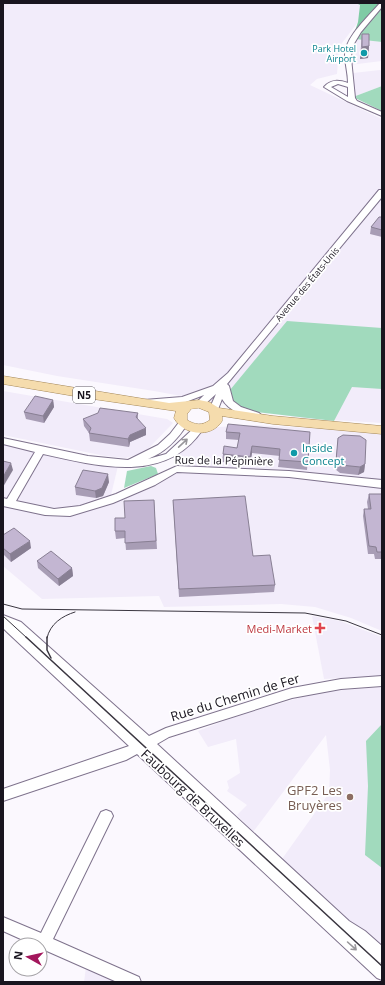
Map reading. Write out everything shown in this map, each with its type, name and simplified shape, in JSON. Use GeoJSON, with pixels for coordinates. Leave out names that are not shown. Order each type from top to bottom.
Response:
{"type":"FeatureCollection","features":[{"type":"Feature","properties":{"kind":"main road","name":"N5"},"geometry":{"type":"LineString","coordinates":[[3,380],[68,392],[172,407],[183,416],[192,428],[198,429]]}},
{"type":"Feature","properties":{"kind":"main road","name":"N5"},"geometry":{"type":"LineString","coordinates":[[3,385],[63,397],[153,410],[183,416],[200,404]]}},
{"type":"Feature","properties":{"kind":"main road"},"geometry":{"type":"LineString","coordinates":[[200,404],[210,406],[215,414],[228,420],[252,422],[273,420],[382,430]]}},
{"type":"Feature","properties":{"kind":"main road"},"geometry":{"type":"LineString","coordinates":[[198,429],[209,426],[215,414]]}},
{"type":"Feature","properties":{"kind":"street"},"geometry":{"type":"LineString","coordinates":[[354,102],[350,97],[350,45],[382,4]]}},
{"type":"Feature","properties":{"kind":"street"},"geometry":{"type":"LineString","coordinates":[[349,71],[345,79],[330,83],[327,87],[354,102],[382,114]]}},
{"type":"Feature","properties":{"kind":"street"},"geometry":{"type":"LineString","coordinates":[[337,82],[350,88]]}},
{"type":"Feature","properties":{"kind":"street"},"geometry":{"type":"LineString","coordinates":[[335,92],[350,88]]}},
{"type":"Feature","properties":{"kind":"street","name":"Avenue des États-Unis"},"geometry":{"type":"LineString","coordinates":[[200,404],[221,386],[382,192]]}},
{"type":"Feature","properties":{"kind":"street"},"geometry":{"type":"LineString","coordinates":[[142,403],[190,398],[221,386],[230,404],[243,411],[273,420]]}},
{"type":"Feature","properties":{"kind":"street","name":"Avenue des États-Unis"},"geometry":{"type":"LineString","coordinates":[[215,414],[216,402],[221,386]]}},
{"type":"Feature","properties":{"kind":"street"},"geometry":{"type":"LineString","coordinates":[[158,456],[178,432],[183,416]]}},
{"type":"Feature","properties":{"kind":"street"},"geometry":{"type":"LineString","coordinates":[[3,441],[107,463],[138,464],[158,456],[169,456],[198,429]]}},
{"type":"Feature","properties":{"kind":"street"},"geometry":{"type":"LineString","coordinates":[[7,503],[41,449]]}},
{"type":"Feature","properties":{"kind":"street"},"geometry":{"type":"LineString","coordinates":[[158,456],[173,470]]}},
{"type":"Feature","properties":{"kind":"street"},"geometry":{"type":"LineString","coordinates":[[169,456],[173,470]]}},
{"type":"Feature","properties":{"kind":"street","name":"Rue de la Pépinière"},"geometry":{"type":"LineString","coordinates":[[7,503],[56,512],[70,512],[101,503],[159,480],[173,470],[289,474],[382,484]]}},
{"type":"Feature","properties":{"kind":"street","name":"Faubourg de Bruxelles"},"geometry":{"type":"LineString","coordinates":[[4,621],[11,630],[143,745],[346,928],[360,936],[382,955]]}},
{"type":"Feature","properties":{"kind":"street","name":"Rue du Chemin de Fer"},"geometry":{"type":"LineString","coordinates":[[3,795],[143,745],[166,733],[292,693],[341,684],[382,681]]}},
{"type":"Feature","properties":{"kind":"street","name":"Faubourg de Bruxelles"},"geometry":{"type":"LineString","coordinates":[[143,745],[275,875],[382,973]]}},
{"type":"Feature","properties":{"kind":"street"},"geometry":{"type":"LineString","coordinates":[[46,937],[106,816]]}},
{"type":"Feature","properties":{"kind":"street"},"geometry":{"type":"LineString","coordinates":[[3,924],[33,937]]}},
{"type":"Feature","properties":{"kind":"street"},"geometry":{"type":"LineString","coordinates":[[48,944],[134,982]]}},
{"type":"Feature","properties":{"kind":"shaded area"},"geometry":{"type":"Polygon","coordinates":[[[3,3],[360,4],[358,22],[339,47],[337,74],[317,79],[310,85],[382,119],[382,423],[301,418],[154,391],[57,376],[3,365],[3,3]]]}},
{"type":"Feature","properties":{"kind":"shaded area"},"geometry":{"type":"Polygon","coordinates":[[[355,39],[382,42],[382,61],[349,65],[355,39]]]}},
{"type":"Feature","properties":{"kind":"shaded area"},"geometry":{"type":"Polygon","coordinates":[[[382,71],[382,86],[353,97],[353,73],[382,71]]]}},
{"type":"Feature","properties":{"kind":"shaded area"},"geometry":{"type":"Polygon","coordinates":[[[3,391],[167,419],[173,423],[145,452],[126,458],[105,456],[3,435],[3,391]]]}},
{"type":"Feature","properties":{"kind":"shaded area"},"geometry":{"type":"Polygon","coordinates":[[[252,425],[382,432],[382,631],[351,618],[315,607],[281,604],[164,607],[159,596],[42,599],[3,566],[3,506],[51,516],[76,514],[180,472],[175,455],[203,431],[218,427],[252,425]]]}},
{"type":"Feature","properties":{"kind":"shaded area"},"geometry":{"type":"Polygon","coordinates":[[[3,440],[118,466],[110,499],[75,511],[47,511],[3,503],[3,440]]]}},
{"type":"Feature","properties":{"kind":"shaded area"},"geometry":{"type":"Polygon","coordinates":[[[312,616],[340,621],[382,637],[382,676],[324,679],[312,616]]]}},
{"type":"Feature","properties":{"kind":"shaded area","name":"GPF2 Les Bruyères"},"geometry":{"type":"Polygon","coordinates":[[[380,687],[382,694],[382,953],[282,859],[329,793],[330,770],[326,735],[253,832],[237,815],[247,805],[227,791],[229,788],[227,781],[240,773],[236,739],[208,747],[198,731],[234,717],[319,692],[380,687]]]}},
{"type":"Feature","properties":{"kind":"shaded area"},"geometry":{"type":"Polygon","coordinates":[[[86,967],[132,982],[84,982],[86,967]]]}},
{"type":"Feature","properties":{"kind":"green space"},"geometry":{"type":"Polygon","coordinates":[[[356,3],[382,3],[353,37],[358,22],[360,5],[356,3]]]}},
{"type":"Feature","properties":{"kind":"green space"},"geometry":{"type":"Polygon","coordinates":[[[382,4],[382,42],[355,39],[382,4]]]}},
{"type":"Feature","properties":{"kind":"green space"},"geometry":{"type":"Polygon","coordinates":[[[382,86],[382,111],[353,97],[382,86]]]}},
{"type":"Feature","properties":{"kind":"green space"},"geometry":{"type":"Polygon","coordinates":[[[287,321],[382,328],[382,389],[352,387],[334,421],[239,410],[225,396],[287,321]]]}},
{"type":"Feature","properties":{"kind":"green space"},"geometry":{"type":"Polygon","coordinates":[[[151,466],[156,468],[158,474],[124,488],[127,471],[151,466]]]}},
{"type":"Feature","properties":{"kind":"green space"},"geometry":{"type":"Polygon","coordinates":[[[382,724],[382,868],[365,855],[368,786],[366,741],[382,724]]]}},
{"type":"Feature","properties":{"kind":"building"},"geometry":{"type":"Polygon","coordinates":[[[362,34],[369,34],[369,46],[362,47],[362,34]]]}},
{"type":"Feature","properties":{"kind":"building"},"geometry":{"type":"Polygon","coordinates":[[[379,217],[382,217],[382,230],[371,227],[379,217]]]}},
{"type":"Feature","properties":{"kind":"building"},"geometry":{"type":"Polygon","coordinates":[[[35,396],[53,400],[43,416],[24,412],[35,396]]]}},
{"type":"Feature","properties":{"kind":"building"},"geometry":{"type":"Polygon","coordinates":[[[100,408],[138,413],[136,417],[146,428],[130,435],[128,439],[89,433],[91,428],[83,419],[98,413],[100,408]]]}},
{"type":"Feature","properties":{"kind":"building"},"geometry":{"type":"Polygon","coordinates":[[[228,424],[310,432],[308,462],[279,460],[280,449],[252,446],[250,457],[223,454],[224,446],[237,448],[240,433],[226,432],[228,424]]]}},
{"type":"Feature","properties":{"kind":"building"},"geometry":{"type":"Polygon","coordinates":[[[343,435],[360,436],[366,440],[365,464],[360,467],[341,465],[336,461],[338,438],[343,435]]]}},
{"type":"Feature","properties":{"kind":"building"},"geometry":{"type":"Polygon","coordinates":[[[3,461],[11,463],[3,477],[3,461]]]}},
{"type":"Feature","properties":{"kind":"building"},"geometry":{"type":"Polygon","coordinates":[[[83,470],[108,474],[102,488],[95,491],[75,487],[83,470]]]}},
{"type":"Feature","properties":{"kind":"building"},"geometry":{"type":"Polygon","coordinates":[[[369,494],[382,494],[382,552],[377,552],[376,547],[369,546],[364,509],[371,509],[369,494]]]}},
{"type":"Feature","properties":{"kind":"building"},"geometry":{"type":"Polygon","coordinates":[[[245,496],[253,556],[270,555],[275,585],[179,589],[173,500],[245,496]]]}},
{"type":"Feature","properties":{"kind":"building"},"geometry":{"type":"Polygon","coordinates":[[[154,500],[156,541],[125,543],[125,531],[115,531],[115,518],[125,518],[124,501],[154,500]]]}},
{"type":"Feature","properties":{"kind":"building"},"geometry":{"type":"Polygon","coordinates":[[[14,528],[30,541],[10,554],[3,548],[3,535],[14,528]]]}},
{"type":"Feature","properties":{"kind":"building"},"geometry":{"type":"Polygon","coordinates":[[[51,551],[72,568],[58,579],[37,561],[51,551]]]}},
{"type":"Feature","properties":{"kind":"tram line"},"geometry":{"type":"LineString","coordinates":[[3,604],[22,609],[305,613],[346,621],[382,635]]}},
{"type":"Feature","properties":{"kind":"tram line"},"geometry":{"type":"LineString","coordinates":[[47,638],[57,621],[75,612]]}},
{"type":"Feature","properties":{"kind":"tram line"},"geometry":{"type":"LineString","coordinates":[[3,616],[27,638]]}},
{"type":"Feature","properties":{"kind":"tram line"},"geometry":{"type":"LineString","coordinates":[[26,637],[382,966]]}},
{"type":"Feature","properties":{"kind":"tram line"},"geometry":{"type":"LineString","coordinates":[[47,638],[47,650],[51,658]]}},
{"type":"Feature","properties":{"kind":"place","name":"Park Hotel Airport"},"geometry":{"type":"Point","coordinates":[364,53]}},
{"type":"Feature","properties":{"kind":"place","name":"Inside Concept"},"geometry":{"type":"Point","coordinates":[294,453]}},
{"type":"Feature","properties":{"kind":"place","name":"Medi-Market"},"geometry":{"type":"Point","coordinates":[320,628]}},
{"type":"Feature","properties":{"kind":"place","name":"GPF2 Les Bruyères"},"geometry":{"type":"Point","coordinates":[350,797]}}]}
